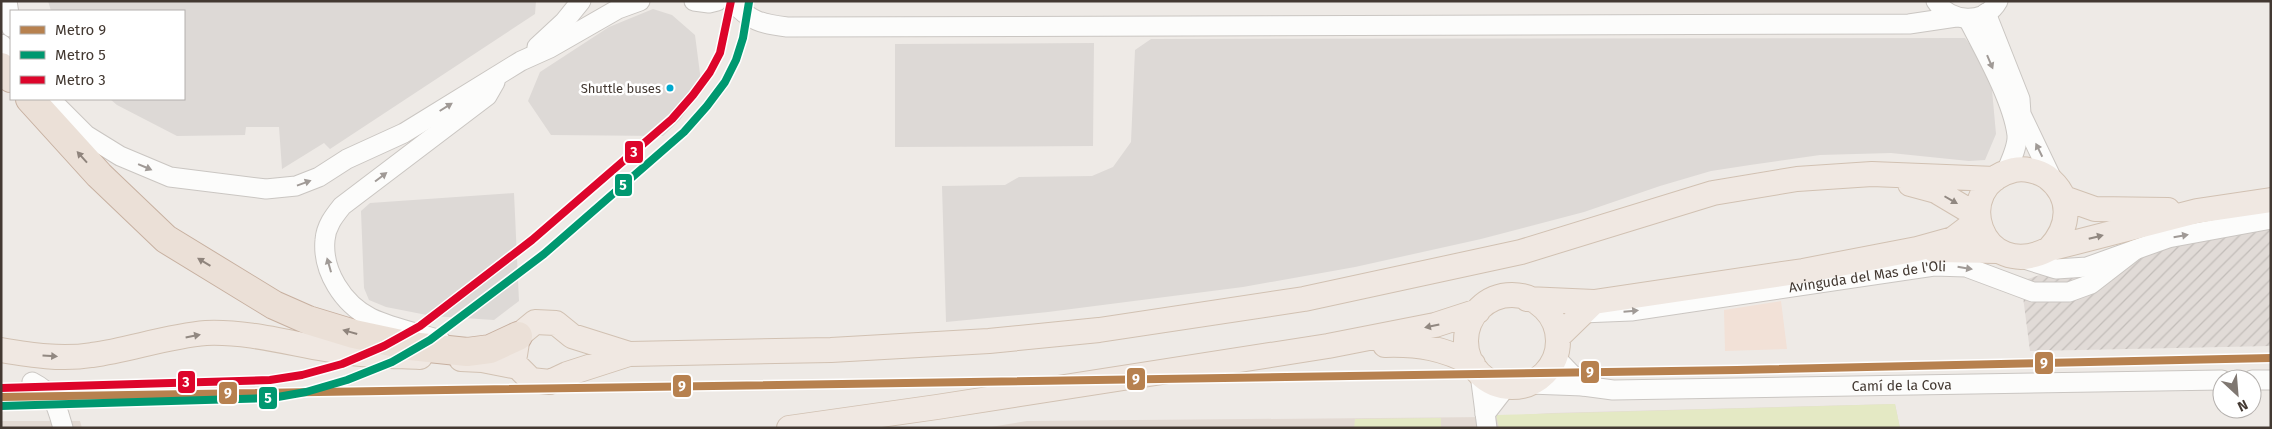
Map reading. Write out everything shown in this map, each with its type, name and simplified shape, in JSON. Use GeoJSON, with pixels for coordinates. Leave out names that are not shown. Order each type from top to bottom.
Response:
{"type":"FeatureCollection","features":[{"type":"Feature","properties":{"kind":"highway"},"geometry":{"type":"LineString","coordinates":[[1,67],[10,77]]}},
{"type":"Feature","properties":{"kind":"highway"},"geometry":{"type":"LineString","coordinates":[[31,100],[98,175],[166,240],[274,305],[308,320],[354,334],[410,346],[467,352],[490,349],[518,336]]}},
{"type":"Feature","properties":{"kind":"main road"},"geometry":{"type":"LineString","coordinates":[[629,354],[572,336],[556,323],[535,322],[518,336],[514,351],[518,367],[531,380],[550,382],[567,374],[629,354],[831,350],[990,341],[1108,328],[1304,299],[1521,252],[1713,192],[1797,178],[1872,174],[2001,176],[2019,170],[2032,170],[2044,175],[2059,191],[2095,209],[2197,211]]}},
{"type":"Feature","properties":{"kind":"main road"},"geometry":{"type":"LineString","coordinates":[[1872,174],[1936,191],[1978,218]]}},
{"type":"Feature","properties":{"kind":"main road"},"geometry":{"type":"LineString","coordinates":[[2001,176],[1985,189],[1979,202],[1978,218],[1985,238],[1998,251],[2009,256],[2021,258],[2036,256],[2049,249],[2197,211],[2271,200]]}},
{"type":"Feature","properties":{"kind":"main road"},"geometry":{"type":"LineString","coordinates":[[2049,249],[2059,239],[2065,226],[2066,212],[2059,191]]}},
{"type":"Feature","properties":{"kind":"main road"},"geometry":{"type":"LineString","coordinates":[[1527,299],[1588,308],[1803,271],[1917,249],[1953,239],[1978,218]]}},
{"type":"Feature","properties":{"kind":"main road"},"geometry":{"type":"LineString","coordinates":[[1917,249],[1998,251]]}},
{"type":"Feature","properties":{"kind":"main road"},"geometry":{"type":"LineString","coordinates":[[789,428],[1328,346],[1435,325],[1478,311],[1496,298],[1520,296],[1548,314],[1556,347]]}},
{"type":"Feature","properties":{"kind":"main road"},"geometry":{"type":"LineString","coordinates":[[1328,346],[1428,346],[1451,352],[1496,384],[1506,387],[1530,384],[1545,373],[1556,347],[1588,308]]}},
{"type":"Feature","properties":{"kind":"main road"},"geometry":{"type":"LineString","coordinates":[[1476,369],[1465,342],[1471,322],[1478,311]]}},
{"type":"Feature","properties":{"kind":"main road"},"geometry":{"type":"LineString","coordinates":[[1,350],[63,357],[120,350],[144,342],[205,334],[240,334],[352,354],[482,360],[518,367]]}},
{"type":"Feature","properties":{"kind":"main road"},"geometry":{"type":"LineString","coordinates":[[567,374],[576,356],[572,336]]}},
{"type":"Feature","properties":{"kind":"main road"},"geometry":{"type":"LineString","coordinates":[[850,428],[937,407]]}},
{"type":"Feature","properties":{"kind":"street"},"geometry":{"type":"LineString","coordinates":[[7,1],[10,20]]}},
{"type":"Feature","properties":{"kind":"street"},"geometry":{"type":"LineString","coordinates":[[568,29],[581,1]]}},
{"type":"Feature","properties":{"kind":"street"},"geometry":{"type":"LineString","coordinates":[[568,29],[592,1]]}},
{"type":"Feature","properties":{"kind":"street"},"geometry":{"type":"LineString","coordinates":[[51,100],[86,135],[120,156],[170,177],[266,189],[296,186],[319,177],[347,158],[404,133],[521,61],[607,1]]}},
{"type":"Feature","properties":{"kind":"street"},"geometry":{"type":"LineString","coordinates":[[568,29],[640,1]]}},
{"type":"Feature","properties":{"kind":"street"},"geometry":{"type":"LineString","coordinates":[[694,1],[709,3],[717,1]]}},
{"type":"Feature","properties":{"kind":"street"},"geometry":{"type":"LineString","coordinates":[[732,1],[743,14],[763,24],[787,27],[1909,24],[1962,18],[1992,7],[2020,99],[2021,114],[2059,191]]}},
{"type":"Feature","properties":{"kind":"street"},"geometry":{"type":"LineString","coordinates":[[747,1],[763,24]]}},
{"type":"Feature","properties":{"kind":"street"},"geometry":{"type":"LineString","coordinates":[[1909,24],[1927,1]]}},
{"type":"Feature","properties":{"kind":"street"},"geometry":{"type":"LineString","coordinates":[[1936,1],[1946,12],[1962,18],[1987,56],[2012,114],[2017,137],[2001,176]]}},
{"type":"Feature","properties":{"kind":"street"},"geometry":{"type":"LineString","coordinates":[[1,44],[10,53]]}},
{"type":"Feature","properties":{"kind":"street"},"geometry":{"type":"LineString","coordinates":[[467,352],[371,318],[349,302],[335,283],[327,264],[325,239],[331,220],[342,206],[487,96],[500,74]]}},
{"type":"Feature","properties":{"kind":"street","name":"Avinguda del Mas de l'Oli"},"geometry":{"type":"LineString","coordinates":[[2021,258],[2056,269],[2087,267],[2168,238],[2271,219]]}},
{"type":"Feature","properties":{"kind":"street","name":"Avinguda del Mas de l'Oli"},"geometry":{"type":"LineString","coordinates":[[1588,308],[1631,311],[1934,266],[1966,267],[2033,292],[2069,292],[2091,284],[2135,250]]}},
{"type":"Feature","properties":{"kind":"street"},"geometry":{"type":"LineString","coordinates":[[1556,347],[1583,386]]}},
{"type":"Feature","properties":{"kind":"street"},"geometry":{"type":"LineString","coordinates":[[1476,369],[1486,421]]}},
{"type":"Feature","properties":{"kind":"street","name":"Camí de la Cova"},"geometry":{"type":"LineString","coordinates":[[1530,384],[1583,386],[1613,390],[2212,380]]}},
{"type":"Feature","properties":{"kind":"street"},"geometry":{"type":"LineString","coordinates":[[32,382],[47,390],[58,409],[63,428]]}},
{"type":"Feature","properties":{"kind":"street"},"geometry":{"type":"LineString","coordinates":[[1486,421],[1506,387]]}},
{"type":"Feature","properties":{"kind":"shaded area"},"geometry":{"type":"Polygon","coordinates":[[[48,1],[536,1],[535,14],[330,149],[324,143],[282,169],[279,127],[246,127],[245,135],[177,136],[117,105],[111,100],[185,100],[185,10],[51,10],[48,1]]]}},
{"type":"Feature","properties":{"kind":"shaded area"},"geometry":{"type":"Polygon","coordinates":[[[653,9],[672,15],[695,35],[702,89],[680,120],[663,136],[551,135],[528,101],[540,72],[609,27],[653,9]]]}},
{"type":"Feature","properties":{"kind":"shaded area"},"geometry":{"type":"Polygon","coordinates":[[[1965,38],[1981,59],[1991,79],[1996,134],[1985,160],[1969,161],[1891,153],[1820,155],[1711,171],[1584,212],[1481,239],[1355,267],[1243,287],[1048,312],[946,322],[942,186],[1005,185],[1019,177],[1092,176],[1113,167],[1131,142],[1135,50],[1151,39],[1965,38]]]}},
{"type":"Feature","properties":{"kind":"shaded area"},"geometry":{"type":"Polygon","coordinates":[[[1094,43],[1093,146],[895,147],[895,44],[1094,43]]]}},
{"type":"Feature","properties":{"kind":"shaded area"},"geometry":{"type":"Polygon","coordinates":[[[514,193],[519,301],[494,320],[432,316],[386,307],[369,300],[364,288],[361,211],[370,203],[514,193]]]}},
{"type":"Feature","properties":{"kind":"shaded area"},"geometry":{"type":"Polygon","coordinates":[[[2271,217],[2271,346],[2030,351],[2021,281],[2182,230],[2271,217]]]}},
{"type":"Feature","properties":{"kind":"shaded area"},"geometry":{"type":"Polygon","coordinates":[[[1781,301],[1787,349],[1725,351],[1724,310],[1781,301]]]}},
{"type":"Feature","properties":{"kind":"shaded area"},"geometry":{"type":"Polygon","coordinates":[[[1895,404],[1900,428],[985,428],[1027,421],[1488,417],[1552,413],[1895,404]]]}},
{"type":"Feature","properties":{"kind":"shaded area"},"geometry":{"type":"Polygon","coordinates":[[[1,421],[80,421],[82,428],[1,428],[1,421]]]}},
{"type":"Feature","properties":{"kind":"green space"},"geometry":{"type":"Polygon","coordinates":[[[1895,404],[1900,428],[1499,428],[1496,415],[1895,404]]]}},
{"type":"Feature","properties":{"kind":"green space"},"geometry":{"type":"Polygon","coordinates":[[[1441,418],[1441,428],[1354,428],[1355,419],[1441,418]]]}},
{"type":"Feature","properties":{"kind":"metro line","name":"3"},"geometry":{"type":"LineString","coordinates":[[1,388],[270,380],[302,375],[342,364],[384,346],[420,326],[532,240],[672,119],[710,72],[720,53],[731,1]]}},
{"type":"Feature","properties":{"kind":"metro line","name":"5"},"geometry":{"type":"LineString","coordinates":[[1,406],[272,398],[306,392],[347,380],[392,362],[430,340],[544,254],[684,132],[725,82],[736,60],[743,38],[749,2]]}},
{"type":"Feature","properties":{"kind":"metro line","name":"9"},"geometry":{"type":"LineString","coordinates":[[1,397],[1737,370],[2271,358]]}},
{"type":"Feature","properties":{"kind":"place","name":"Shuttle buses"},"geometry":{"type":"Point","coordinates":[670,88]}}]}
